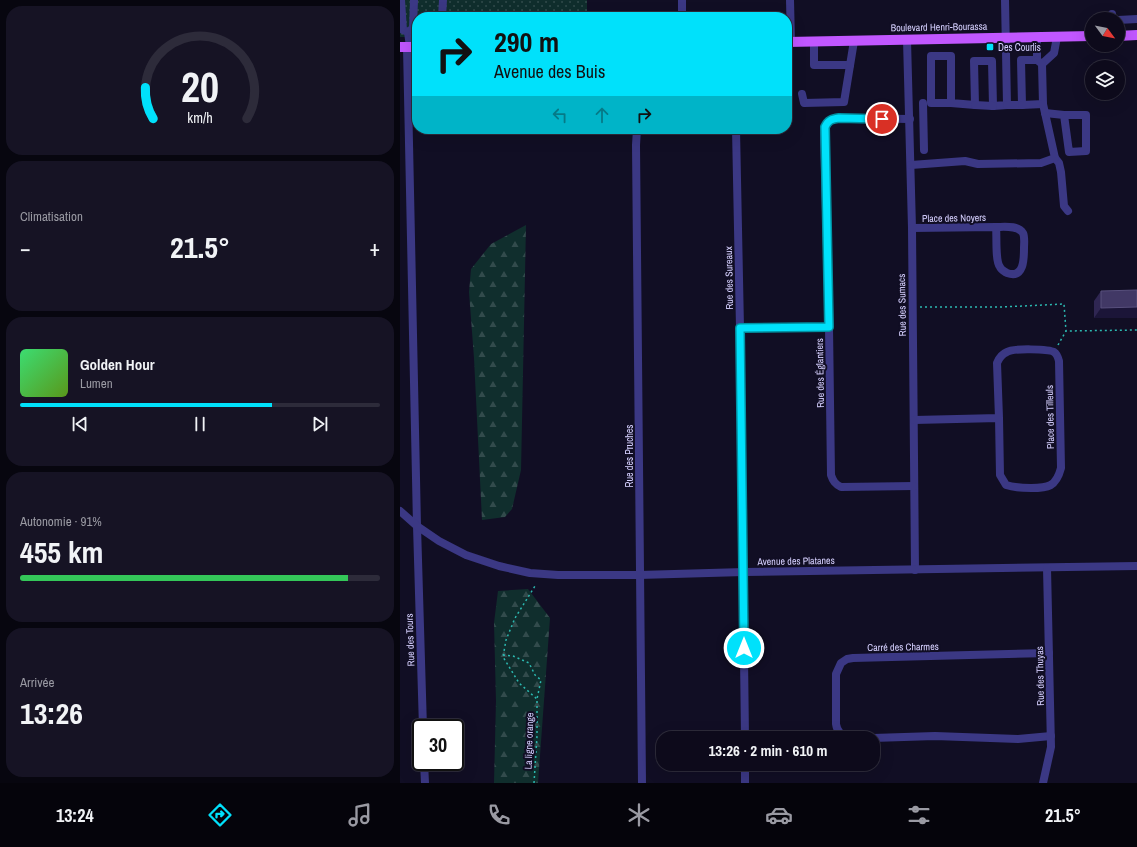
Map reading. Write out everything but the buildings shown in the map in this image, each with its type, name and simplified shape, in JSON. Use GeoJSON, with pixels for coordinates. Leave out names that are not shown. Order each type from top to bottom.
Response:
{"type":"FeatureCollection","features":[{"type":"Feature","properties":{"kind":"main road"},"geometry":{"type":"LineString","coordinates":[[1125,36],[1137,35]]}},
{"type":"Feature","properties":{"kind":"main road","name":"Boulevard Henri-Bourassa"},"geometry":{"type":"LineString","coordinates":[[792,42],[1085,36]]}},
{"type":"Feature","properties":{"kind":"street"},"geometry":{"type":"LineString","coordinates":[[401,0],[403,30],[408,32],[412,29]]}},
{"type":"Feature","properties":{"kind":"street"},"geometry":{"type":"LineString","coordinates":[[414,0],[414,12]]}},
{"type":"Feature","properties":{"kind":"street"},"geometry":{"type":"LineString","coordinates":[[442,12],[443,0]]}},
{"type":"Feature","properties":{"kind":"street"},"geometry":{"type":"LineString","coordinates":[[682,0],[682,12]]}},
{"type":"Feature","properties":{"kind":"street"},"geometry":{"type":"LineString","coordinates":[[790,0],[790,12]]}},
{"type":"Feature","properties":{"kind":"street"},"geometry":{"type":"LineString","coordinates":[[1005,0],[1007,106]]}},
{"type":"Feature","properties":{"kind":"street"},"geometry":{"type":"LineString","coordinates":[[1125,18],[1137,19]]}},
{"type":"Feature","properties":{"kind":"street","name":"Rue des Tours"},"geometry":{"type":"LineString","coordinates":[[408,32],[417,526],[423,719]]}},
{"type":"Feature","properties":{"kind":"street"},"geometry":{"type":"LineString","coordinates":[[1037,37],[1043,104],[1054,158],[1059,163],[1061,172],[1064,206],[1068,210]]}},
{"type":"Feature","properties":{"kind":"street"},"geometry":{"type":"LineString","coordinates":[[1022,105],[1021,60],[1040,62],[1054,53],[1056,37]]}},
{"type":"Feature","properties":{"kind":"street","name":"Rue des Sumacs"},"geometry":{"type":"LineString","coordinates":[[908,40],[912,228],[915,570]]}},
{"type":"Feature","properties":{"kind":"street"},"geometry":{"type":"LineString","coordinates":[[814,41],[814,65],[850,66]]}},
{"type":"Feature","properties":{"kind":"street"},"geometry":{"type":"LineString","coordinates":[[802,94],[804,103],[844,102],[854,41]]}},
{"type":"Feature","properties":{"kind":"street"},"geometry":{"type":"LineString","coordinates":[[924,150],[931,56],[951,56],[951,103]]}},
{"type":"Feature","properties":{"kind":"street"},"geometry":{"type":"LineString","coordinates":[[975,105],[974,61],[992,61],[993,106]]}},
{"type":"Feature","properties":{"kind":"street"},"geometry":{"type":"LineString","coordinates":[[910,104],[951,103],[1007,106],[1043,104]]}},
{"type":"Feature","properties":{"kind":"street"},"geometry":{"type":"LineString","coordinates":[[1045,113],[1086,115],[1086,151],[1069,152],[1064,115]]}},
{"type":"Feature","properties":{"kind":"street","name":"Rue des Églantiers"},"geometry":{"type":"LineString","coordinates":[[910,119],[833,118],[827,122],[825,127],[831,475],[833,481],[837,485],[846,488],[914,486]]}},
{"type":"Feature","properties":{"kind":"street","name":"Rue des Pruches"},"geometry":{"type":"LineString","coordinates":[[637,134],[642,783]]}},
{"type":"Feature","properties":{"kind":"street","name":"Rue des Sureaux"},"geometry":{"type":"LineString","coordinates":[[736,134],[744,572],[745,731]]}},
{"type":"Feature","properties":{"kind":"street"},"geometry":{"type":"LineString","coordinates":[[910,164],[965,161],[978,164],[1041,163],[1054,158]]}},
{"type":"Feature","properties":{"kind":"street","name":"Place des Noyers"},"geometry":{"type":"LineString","coordinates":[[912,228],[996,227],[1009,227],[1018,230],[1023,233],[1024,238],[1024,263],[1022,269],[1017,273],[1010,274],[1000,267],[998,261],[996,227]]}},
{"type":"Feature","properties":{"kind":"street"},"geometry":{"type":"LineString","coordinates":[[740,328],[829,327]]}},
{"type":"Feature","properties":{"kind":"street","name":"Place des Tilleuls"},"geometry":{"type":"LineString","coordinates":[[1011,350],[1047,350],[1054,352],[1059,361],[1060,468],[1056,481],[1050,486],[1044,488],[1018,488],[1006,485],[1000,475],[998,418],[997,364],[999,358],[1011,350]]}},
{"type":"Feature","properties":{"kind":"street"},"geometry":{"type":"LineString","coordinates":[[914,420],[998,418]]}},
{"type":"Feature","properties":{"kind":"street","name":"Avenue des Platanes"},"geometry":{"type":"LineString","coordinates":[[400,511],[417,526],[439,541],[466,555],[499,566],[530,573],[558,575],[640,575],[1137,566]]}},
{"type":"Feature","properties":{"kind":"street","name":"Rue des Thuyas"},"geometry":{"type":"LineString","coordinates":[[1043,783],[1051,747],[1047,568]]}},
{"type":"Feature","properties":{"kind":"street","name":"Carré des Charmes"},"geometry":{"type":"LineString","coordinates":[[839,731],[836,724],[836,674],[841,663],[847,659],[1050,653]]}},
{"type":"Feature","properties":{"kind":"street"},"geometry":{"type":"LineString","coordinates":[[880,738],[935,736],[1018,739],[1051,736]]}},
{"type":"Feature","properties":{"kind":"street"},"geometry":{"type":"LineString","coordinates":[[424,771],[425,783]]}},
{"type":"Feature","properties":{"kind":"street"},"geometry":{"type":"LineString","coordinates":[[745,771],[746,783]]}},
{"type":"Feature","properties":{"kind":"path"},"geometry":{"type":"LineString","coordinates":[[912,307],[1002,307],[1064,304],[1066,331],[1054,352]]}},
{"type":"Feature","properties":{"kind":"path"},"geometry":{"type":"LineString","coordinates":[[1066,331],[1137,330]]}},
{"type":"Feature","properties":{"kind":"path"},"geometry":{"type":"LineString","coordinates":[[503,655],[506,640],[516,618],[535,586]]}},
{"type":"Feature","properties":{"kind":"path","name":"La ligne orange"},"geometry":{"type":"LineString","coordinates":[[534,783],[537,736],[537,699],[541,680],[535,675],[529,663],[513,656],[503,655],[519,683],[537,699]]}},
{"type":"Feature","properties":{"kind":"green space"},"geometry":{"type":"Polygon","coordinates":[[[400,0],[587,0],[587,12],[412,12],[412,37],[400,37],[400,0]]]}},
{"type":"Feature","properties":{"kind":"green space"},"geometry":{"type":"Polygon","coordinates":[[[526,225],[521,470],[512,509],[505,517],[482,520],[474,358],[469,292],[471,269],[491,244],[526,225]]]}},
{"type":"Feature","properties":{"kind":"green space"},"geometry":{"type":"Polygon","coordinates":[[[528,589],[550,618],[538,783],[494,783],[496,701],[494,623],[498,591],[528,589]]]}},
{"type":"Feature","properties":{"kind":"place","name":"Des Courlis"},"geometry":{"type":"Point","coordinates":[990,47]}},
{"type":"Feature","properties":{"kind":"route"},"geometry":{"type":"LineString","coordinates":[[744,648],[740,328],[829,327],[825,127],[827,122],[833,118],[882,119]]}}]}
